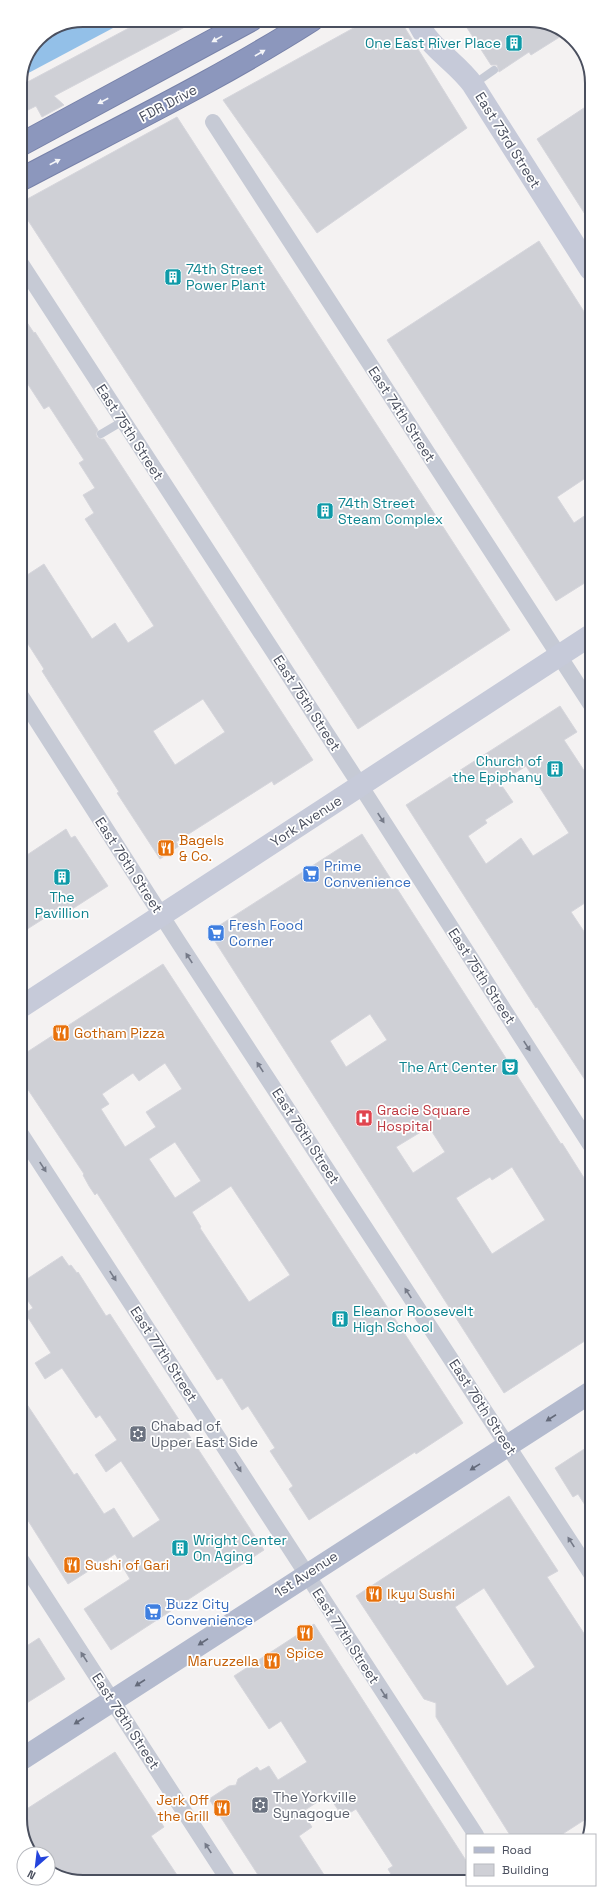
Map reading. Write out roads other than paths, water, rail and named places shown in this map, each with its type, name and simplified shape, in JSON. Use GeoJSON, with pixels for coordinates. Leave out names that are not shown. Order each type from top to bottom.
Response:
{"type":"FeatureCollection","features":[{"type":"Feature","properties":{"kind":"highway"},"geometry":{"type":"LineString","coordinates":[[27,141],[238,27]]}},
{"type":"Feature","properties":{"kind":"highway","name":"FDR Drive"},"geometry":{"type":"LineString","coordinates":[[27,176],[204,84],[262,52],[301,27]]}},
{"type":"Feature","properties":{"kind":"main road","name":"East 73rd Street"},"geometry":{"type":"LineString","coordinates":[[420,27],[426,38],[458,67],[473,85],[585,261]]}},
{"type":"Feature","properties":{"kind":"main road","name":"York Avenue"},"geometry":{"type":"LineString","coordinates":[[27,1003],[585,639]]}},
{"type":"Feature","properties":{"kind":"main road","name":"1st Avenue"},"geometry":{"type":"LineString","coordinates":[[27,1756],[306,1574],[585,1396]]}},
{"type":"Feature","properties":{"kind":"street","name":"East 74th Street"},"geometry":{"type":"LineString","coordinates":[[213,122],[585,696]]}},
{"type":"Feature","properties":{"kind":"street","name":"East 75th Street"},"geometry":{"type":"LineString","coordinates":[[27,273],[360,786],[585,1137]]}},
{"type":"Feature","properties":{"kind":"street","name":"East 76th Street"},"geometry":{"type":"LineString","coordinates":[[27,705],[585,1564]]}},
{"type":"Feature","properties":{"kind":"street","name":"East 77th Street"},"geometry":{"type":"LineString","coordinates":[[27,1143],[475,1834]]}},
{"type":"Feature","properties":{"kind":"street","name":"East 78th Street"},"geometry":{"type":"LineString","coordinates":[[27,1569],[226,1875]]}},
{"type":"Feature","properties":{"kind":"lane"},"geometry":{"type":"LineString","coordinates":[[473,85],[494,70]]}},
{"type":"Feature","properties":{"kind":"lane"},"geometry":{"type":"LineString","coordinates":[[102,434],[123,421]]}},
{"type":"Feature","properties":{"kind":"water"},"geometry":{"type":"Polygon","coordinates":[[[83,27],[115,27],[28,73],[31,61],[43,43],[61,31],[83,27]]]}},
{"type":"Feature","properties":{"kind":"place","name":"One East River Place"},"geometry":{"type":"Point","coordinates":[514,43]}},
{"type":"Feature","properties":{"kind":"place","name":"74th Street Power Plant"},"geometry":{"type":"Point","coordinates":[173,277]}},
{"type":"Feature","properties":{"kind":"place","name":"74th Street Steam Complex"},"geometry":{"type":"Point","coordinates":[325,511]}},
{"type":"Feature","properties":{"kind":"place","name":"Church of the Epiphany"},"geometry":{"type":"Point","coordinates":[555,769]}},
{"type":"Feature","properties":{"kind":"place","name":"Bagels & Co."},"geometry":{"type":"Point","coordinates":[166,848]}},
{"type":"Feature","properties":{"kind":"place","name":"Prime Convenience"},"geometry":{"type":"Point","coordinates":[311,874]}},
{"type":"Feature","properties":{"kind":"place","name":"The Pavillion"},"geometry":{"type":"Point","coordinates":[62,877]}},
{"type":"Feature","properties":{"kind":"place","name":"Fresh Food Corner"},"geometry":{"type":"Point","coordinates":[216,933]}},
{"type":"Feature","properties":{"kind":"place","name":"Gotham Pizza"},"geometry":{"type":"Point","coordinates":[61,1033]}},
{"type":"Feature","properties":{"kind":"place","name":"The Art Center"},"geometry":{"type":"Point","coordinates":[510,1067]}},
{"type":"Feature","properties":{"kind":"place","name":"Gracie Square Hospital"},"geometry":{"type":"Point","coordinates":[364,1118]}},
{"type":"Feature","properties":{"kind":"place","name":"Eleanor Roosevelt High School"},"geometry":{"type":"Point","coordinates":[340,1319]}},
{"type":"Feature","properties":{"kind":"place","name":"Chabad of Upper East Side"},"geometry":{"type":"Point","coordinates":[138,1434]}},
{"type":"Feature","properties":{"kind":"place","name":"Wright Center On Aging"},"geometry":{"type":"Point","coordinates":[180,1548]}},
{"type":"Feature","properties":{"kind":"place","name":"Sushi of Gari"},"geometry":{"type":"Point","coordinates":[72,1565]}},
{"type":"Feature","properties":{"kind":"place","name":"Ikyu Sushi"},"geometry":{"type":"Point","coordinates":[374,1594]}},
{"type":"Feature","properties":{"kind":"place","name":"Buzz City Convenience"},"geometry":{"type":"Point","coordinates":[153,1612]}},
{"type":"Feature","properties":{"kind":"place","name":"Spice"},"geometry":{"type":"Point","coordinates":[305,1633]}},
{"type":"Feature","properties":{"kind":"place","name":"Maruzzella"},"geometry":{"type":"Point","coordinates":[272,1661]}},
{"type":"Feature","properties":{"kind":"place","name":"The Yorkville Synagogue"},"geometry":{"type":"Point","coordinates":[260,1805]}},
{"type":"Feature","properties":{"kind":"place","name":"Jerk Off the Grill"},"geometry":{"type":"Point","coordinates":[222,1808]}}]}
